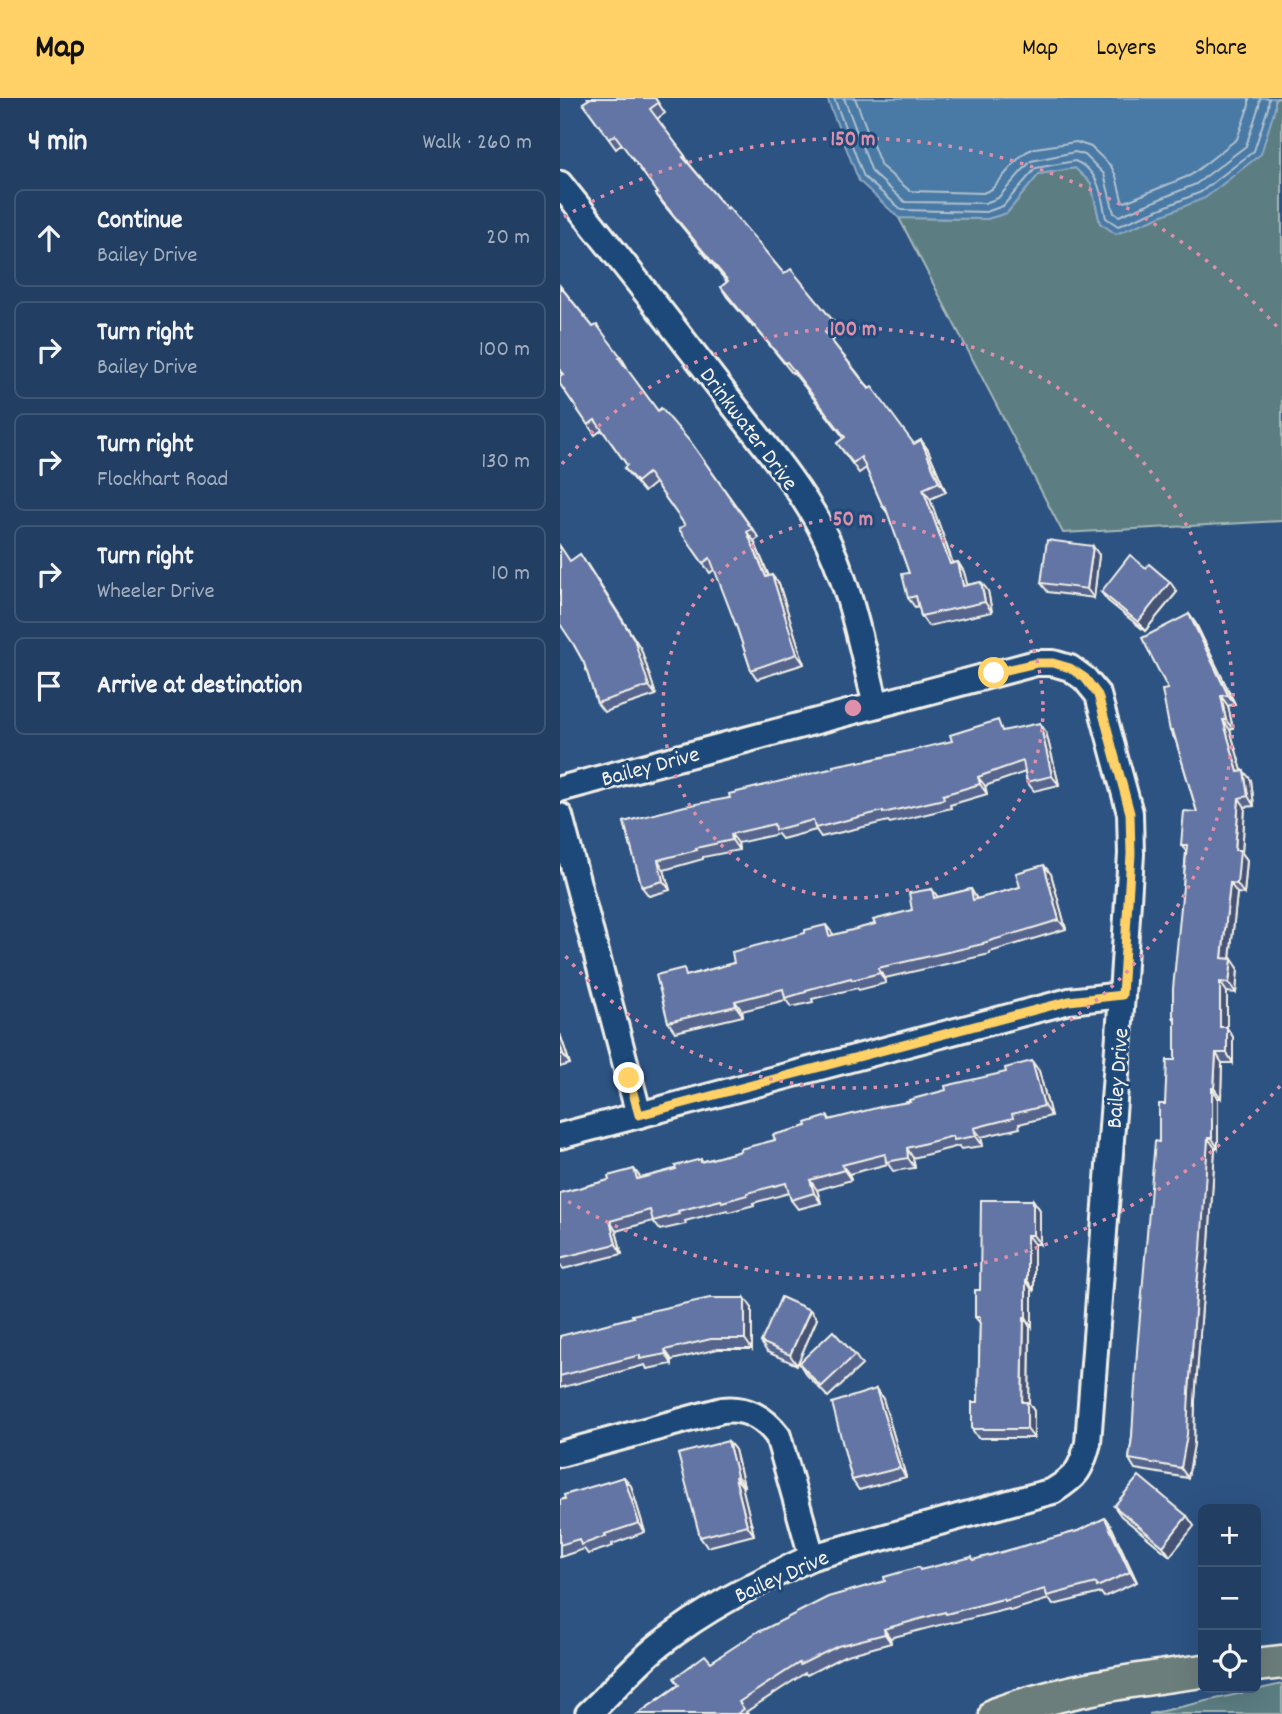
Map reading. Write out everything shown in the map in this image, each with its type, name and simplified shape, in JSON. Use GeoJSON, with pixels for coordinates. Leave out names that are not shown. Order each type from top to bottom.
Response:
{"type":"FeatureCollection","features":[{"type":"Feature","properties":{"kind":"main road"},"geometry":{"type":"LineString","coordinates":[[1261,1664],[1282,1661]]}},
{"type":"Feature","properties":{"kind":"main road"},"geometry":{"type":"LineString","coordinates":[[996,1714],[1081,1690],[1198,1672]]}},
{"type":"Feature","properties":{"kind":"street","name":"Drinkwater Drive"},"geometry":{"type":"LineString","coordinates":[[560,184],[778,463],[821,526],[849,598],[876,705]]}},
{"type":"Feature","properties":{"kind":"street","name":"Bailey Drive"},"geometry":{"type":"LineString","coordinates":[[560,789],[1036,663],[1053,663],[1070,668],[1085,678],[1098,695],[1130,813],[1131,854],[1122,995],[1088,1443],[1082,1464],[1071,1480],[1053,1491],[812,1557],[775,1574],[728,1598],[675,1633],[647,1656],[588,1714]]}},
{"type":"Feature","properties":{"kind":"street"},"geometry":{"type":"LineString","coordinates":[[560,816],[639,1115]]}},
{"type":"Feature","properties":{"kind":"street"},"geometry":{"type":"LineString","coordinates":[[560,1136],[1069,1001],[1122,995]]}},
{"type":"Feature","properties":{"kind":"street"},"geometry":{"type":"LineString","coordinates":[[560,1454],[722,1410],[747,1411],[771,1425],[778,1436],[812,1557]]}},
{"type":"Feature","properties":{"kind":"green space"},"geometry":{"type":"Polygon","coordinates":[[[1275,98],[1282,98],[1282,521],[1063,533],[899,218],[987,219],[1007,213],[1039,174],[1075,168],[1091,183],[1100,223],[1275,108],[1275,98]]]}},
{"type":"Feature","properties":{"kind":"green space"},"geometry":{"type":"Polygon","coordinates":[[[1282,1684],[1282,1714],[1149,1714],[1242,1693],[1261,1693],[1261,1689],[1282,1684]]]}},
{"type":"Feature","properties":{"kind":"water"},"geometry":{"type":"Polygon","coordinates":[[[827,98],[1275,98],[1275,108],[1261,154],[1205,198],[1116,234],[1100,223],[1091,183],[1075,168],[1039,174],[1007,213],[987,219],[899,218],[859,181],[827,98]]]}},
{"type":"Feature","properties":{"kind":"building"},"geometry":{"type":"Polygon","coordinates":[[[591,98],[655,98],[658,103],[650,109],[685,156],[683,157],[784,274],[791,269],[835,323],[825,332],[869,389],[872,387],[914,444],[921,440],[939,482],[923,489],[950,564],[958,562],[963,586],[981,582],[985,602],[921,616],[916,596],[908,598],[902,574],[909,573],[885,506],[883,507],[861,457],[853,463],[837,443],[845,437],[787,362],[785,363],[721,287],[728,281],[656,194],[658,193],[615,135],[609,139],[583,103],[591,98]]]}},
{"type":"Feature","properties":{"kind":"building"},"geometry":{"type":"Polygon","coordinates":[[[560,286],[593,327],[597,325],[658,411],[661,408],[692,444],[752,529],[747,532],[766,577],[772,575],[797,654],[751,670],[710,558],[703,563],[679,529],[685,525],[648,473],[637,482],[624,468],[627,465],[595,420],[588,425],[560,384],[560,376],[563,374],[560,371],[560,286]]]}},
{"type":"Feature","properties":{"kind":"building"},"geometry":{"type":"Polygon","coordinates":[[[1047,540],[1093,546],[1087,589],[1041,583],[1047,540]]]}},
{"type":"Feature","properties":{"kind":"building"},"geometry":{"type":"Polygon","coordinates":[[[560,546],[570,561],[580,554],[634,639],[649,686],[597,703],[584,663],[560,624],[560,546]]]}},
{"type":"Feature","properties":{"kind":"building"},"geometry":{"type":"Polygon","coordinates":[[[1130,555],[1146,568],[1149,564],[1170,582],[1138,622],[1101,592],[1130,555]]]}},
{"type":"Feature","properties":{"kind":"building"},"geometry":{"type":"Polygon","coordinates":[[[1189,614],[1228,695],[1221,696],[1226,720],[1223,720],[1238,772],[1244,771],[1248,796],[1239,798],[1235,850],[1240,850],[1237,884],[1230,883],[1222,958],[1232,959],[1229,983],[1220,982],[1220,1027],[1227,1027],[1227,1053],[1216,1053],[1212,1088],[1212,1138],[1208,1138],[1187,1435],[1181,1468],[1129,1459],[1155,1141],[1159,1142],[1159,1104],[1165,1104],[1167,1060],[1175,1060],[1173,989],[1187,845],[1181,845],[1184,811],[1197,812],[1173,731],[1170,731],[1162,690],[1168,689],[1142,638],[1189,614]]]}},
{"type":"Feature","properties":{"kind":"building"},"geometry":{"type":"Polygon","coordinates":[[[998,720],[1002,731],[1040,723],[1052,776],[1027,782],[1023,761],[978,777],[980,784],[943,795],[944,799],[815,828],[813,820],[775,830],[774,824],[731,834],[732,840],[658,860],[663,881],[642,887],[624,822],[685,806],[730,798],[729,794],[834,768],[833,766],[858,763],[952,741],[950,735],[998,720]]]}},
{"type":"Feature","properties":{"kind":"building"},"geometry":{"type":"Polygon","coordinates":[[[1044,865],[1059,920],[983,944],[878,968],[880,973],[852,980],[851,978],[785,998],[783,989],[735,1001],[736,1006],[668,1022],[656,975],[684,968],[686,976],[734,963],[732,952],[826,925],[829,936],[875,924],[873,920],[912,910],[909,893],[932,889],[934,898],[971,889],[973,900],[1020,887],[1016,873],[1044,865]]]}},
{"type":"Feature","properties":{"kind":"building"},"geometry":{"type":"Polygon","coordinates":[[[1032,1061],[1044,1106],[1012,1114],[1013,1118],[974,1128],[976,1136],[954,1140],[953,1136],[907,1148],[908,1158],[886,1162],[885,1154],[842,1165],[844,1170],[810,1180],[814,1193],[791,1200],[786,1183],[722,1202],[721,1200],[678,1211],[679,1214],[653,1221],[650,1210],[610,1221],[616,1244],[560,1258],[560,1193],[609,1180],[608,1176],[634,1169],[637,1179],[701,1159],[701,1162],[741,1151],[740,1149],[775,1140],[773,1135],[807,1126],[806,1123],[828,1116],[829,1120],[910,1102],[909,1100],[946,1090],[945,1086],[1006,1072],[1005,1068],[1032,1061]]]}},
{"type":"Feature","properties":{"kind":"building"},"geometry":{"type":"Polygon","coordinates":[[[981,1200],[1033,1200],[1033,1235],[1027,1235],[1024,1317],[1022,1402],[1027,1402],[1027,1429],[972,1429],[972,1402],[978,1402],[980,1317],[975,1317],[975,1290],[980,1290],[981,1200]]]}},
{"type":"Feature","properties":{"kind":"building"},"geometry":{"type":"Polygon","coordinates":[[[781,1297],[810,1310],[790,1355],[761,1342],[781,1297]]]}},
{"type":"Feature","properties":{"kind":"building"},"geometry":{"type":"Polygon","coordinates":[[[710,1298],[745,1298],[745,1339],[711,1339],[665,1350],[666,1354],[640,1359],[640,1355],[560,1376],[560,1336],[633,1317],[632,1315],[710,1298]]]}},
{"type":"Feature","properties":{"kind":"building"},"geometry":{"type":"Polygon","coordinates":[[[833,1331],[855,1355],[821,1387],[799,1363],[833,1331]]]}},
{"type":"Feature","properties":{"kind":"building"},"geometry":{"type":"Polygon","coordinates":[[[876,1389],[900,1468],[852,1480],[832,1403],[876,1389]]]}},
{"type":"Feature","properties":{"kind":"building"},"geometry":{"type":"Polygon","coordinates":[[[728,1441],[747,1525],[700,1537],[678,1454],[728,1441]]]}},
{"type":"Feature","properties":{"kind":"building"},"geometry":{"type":"Polygon","coordinates":[[[1139,1476],[1187,1516],[1163,1546],[1114,1506],[1139,1476]]]}},
{"type":"Feature","properties":{"kind":"building"},"geometry":{"type":"Polygon","coordinates":[[[624,1477],[639,1523],[581,1545],[579,1539],[560,1545],[560,1500],[565,1499],[564,1495],[624,1477]]]}},
{"type":"Feature","properties":{"kind":"building"},"geometry":{"type":"Polygon","coordinates":[[[1105,1518],[1130,1572],[1097,1587],[1096,1583],[1047,1596],[1045,1589],[884,1629],[885,1634],[838,1646],[800,1665],[799,1663],[739,1702],[744,1709],[737,1714],[638,1714],[679,1685],[674,1678],[705,1655],[711,1662],[760,1630],[828,1597],[885,1581],[884,1577],[919,1567],[920,1570],[972,1557],[973,1560],[1078,1531],[1105,1518]]]}},
{"type":"Feature","properties":{"kind":"route"},"geometry":{"type":"LineString","coordinates":[[629,1078],[639,1115],[1069,1001],[1122,995],[1131,854],[1130,813],[1098,695],[1085,678],[1070,668],[1053,663],[1036,663],[994,673]]}}]}
